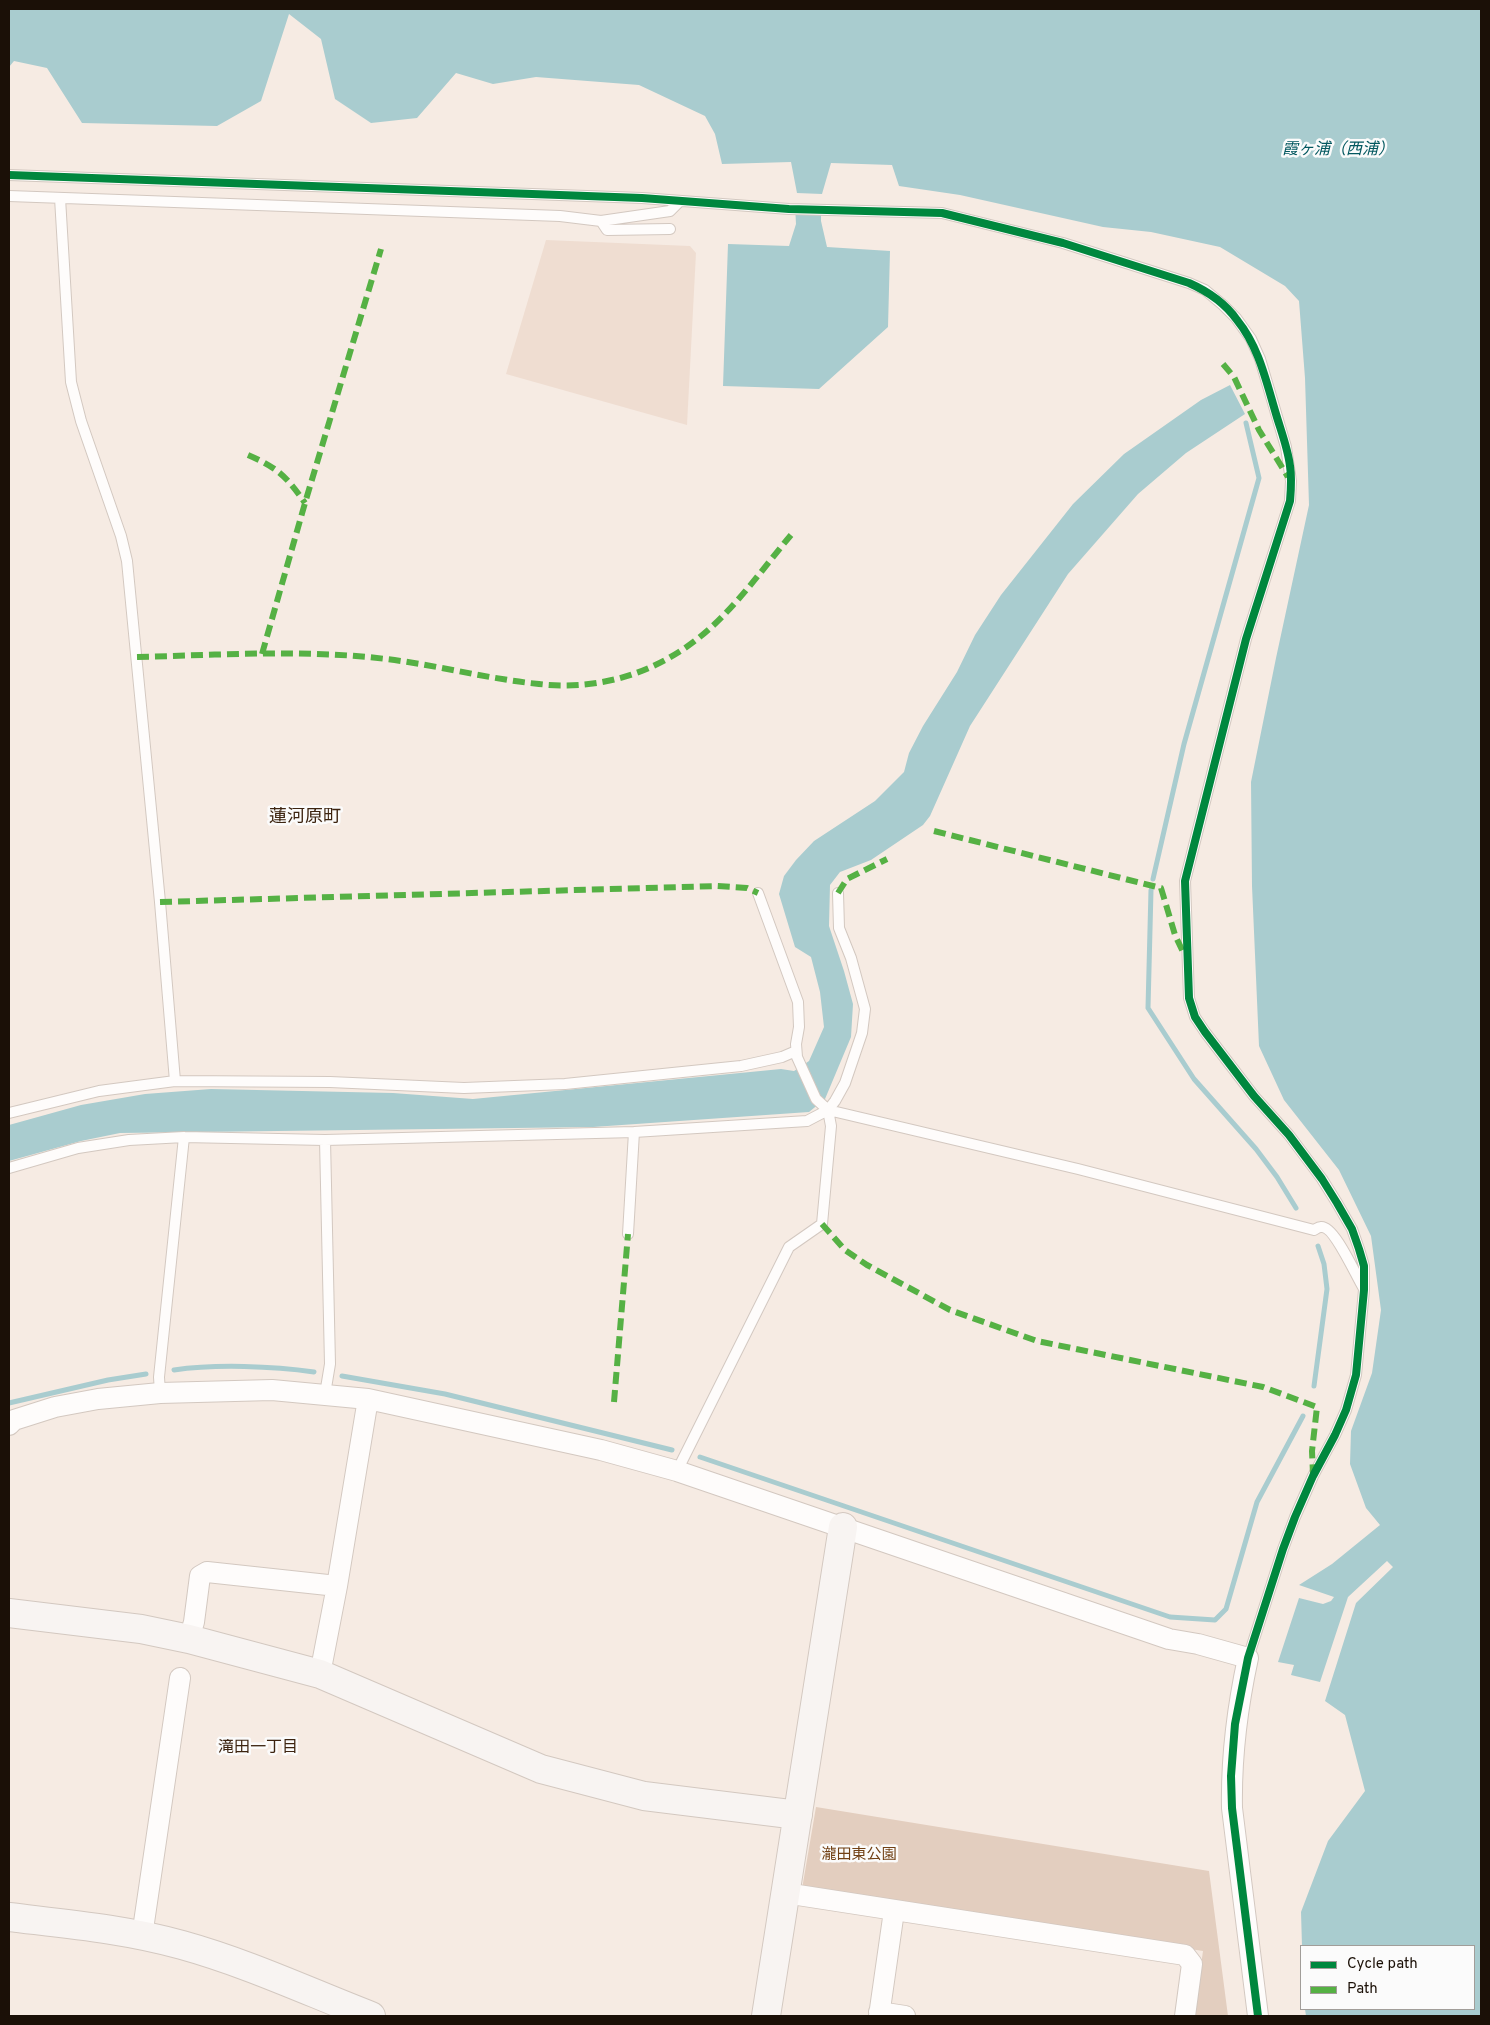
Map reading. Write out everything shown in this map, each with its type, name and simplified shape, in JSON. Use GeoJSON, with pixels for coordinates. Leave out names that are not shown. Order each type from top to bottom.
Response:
{"type":"FeatureCollection","features":[{"type":"Feature","properties":{"kind":"street"},"geometry":{"type":"LineString","coordinates":[[9,1425],[14,1420],[55,1407],[98,1399],[160,1392],[272,1390],[368,1399],[602,1450],[677,1471],[843,1526],[1169,1639],[1198,1644],[1248,1658],[1235,1724],[1231,1776],[1232,1800],[1258,2016]]}},
{"type":"Feature","properties":{"kind":"street"},"geometry":{"type":"LineString","coordinates":[[320,1674],[337,1586],[368,1399]]}},
{"type":"Feature","properties":{"kind":"street"},"geometry":{"type":"LineString","coordinates":[[766,2016],[843,1526]]}},
{"type":"Feature","properties":{"kind":"street"},"geometry":{"type":"LineString","coordinates":[[189,1639],[194,1622],[200,1576],[207,1572],[337,1586]]}},
{"type":"Feature","properties":{"kind":"street"},"geometry":{"type":"LineString","coordinates":[[9,1613],[141,1629],[189,1639],[320,1674],[541,1769],[644,1796],[798,1816]]}},
{"type":"Feature","properties":{"kind":"street"},"geometry":{"type":"LineString","coordinates":[[142,1936],[180,1678]]}},
{"type":"Feature","properties":{"kind":"street"},"geometry":{"type":"LineString","coordinates":[[785,1893],[1184,1955],[1192,1964],[1185,2016]]}},
{"type":"Feature","properties":{"kind":"street"},"geometry":{"type":"LineString","coordinates":[[894,1911],[879,2014],[905,2016]]}},
{"type":"Feature","properties":{"kind":"street"},"geometry":{"type":"LineString","coordinates":[[9,1916],[142,1936],[208,1953],[371,2016]]}},
{"type":"Feature","properties":{"kind":"lane"},"geometry":{"type":"LineString","coordinates":[[9,175],[680,201],[824,211],[942,213],[1063,243],[1189,283],[1205,290],[1236,318],[1251,339],[1260,359],[1286,447],[1291,481],[1290,501],[1246,639],[1185,881],[1189,998],[1195,1017],[1205,1032],[1254,1096],[1294,1142],[1322,1179],[1352,1229],[1364,1266],[1364,1290],[1356,1374],[1346,1410],[1313,1476],[1292,1525],[1248,1658]]}},
{"type":"Feature","properties":{"kind":"lane"},"geometry":{"type":"LineString","coordinates":[[9,196],[560,216],[601,221],[670,211],[680,201]]}},
{"type":"Feature","properties":{"kind":"lane"},"geometry":{"type":"LineString","coordinates":[[60,198],[71,382],[81,421],[121,536],[127,561],[160,902],[175,1082]]}},
{"type":"Feature","properties":{"kind":"lane"},"geometry":{"type":"LineString","coordinates":[[601,221],[607,230],[670,229]]}},
{"type":"Feature","properties":{"kind":"lane"},"geometry":{"type":"LineString","coordinates":[[758,893],[798,1002],[799,1027],[796,1051],[816,1099],[828,1110],[1078,1169],[1314,1230],[1321,1227],[1327,1228],[1346,1253],[1364,1290]]}},
{"type":"Feature","properties":{"kind":"lane"},"geometry":{"type":"LineString","coordinates":[[9,1168],[78,1148],[129,1140],[184,1138],[325,1140],[634,1132],[807,1121],[828,1110],[835,1102],[845,1083],[862,1033],[865,1009],[839,928],[838,893]]}},
{"type":"Feature","properties":{"kind":"lane"},"geometry":{"type":"LineString","coordinates":[[9,1114],[99,1091],[175,1082],[330,1082],[464,1088],[556,1084],[741,1066],[782,1057],[796,1051]]}},
{"type":"Feature","properties":{"kind":"lane"},"geometry":{"type":"LineString","coordinates":[[677,1471],[789,1247],[822,1224],[831,1126],[828,1110]]}},
{"type":"Feature","properties":{"kind":"lane"},"geometry":{"type":"LineString","coordinates":[[628,1234],[634,1132]]}},
{"type":"Feature","properties":{"kind":"lane"},"geometry":{"type":"LineString","coordinates":[[160,1392],[159,1377],[184,1138]]}},
{"type":"Feature","properties":{"kind":"lane"},"geometry":{"type":"LineString","coordinates":[[325,1140],[330,1364],[325,1394]]}},
{"type":"Feature","properties":{"kind":"shaded area"},"geometry":{"type":"Polygon","coordinates":[[[546,240],[690,246],[696,253],[687,425],[506,374],[546,240]]]}},
{"type":"Feature","properties":{"kind":"green space","name":"瀧田東公園"},"geometry":{"type":"Polygon","coordinates":[[[816,1807],[1209,1871],[1228,2016],[1194,2016],[1203,1951],[802,1889],[816,1807]]]}},
{"type":"Feature","properties":{"kind":"water","name":"霞ヶ浦（西浦）"},"geometry":{"type":"Polygon","coordinates":[[[9,9],[1481,9],[1481,2016],[1306,2016],[1305,2010],[1475,2010],[1475,1945],[1302,1945],[1301,1912],[1328,1841],[1365,1791],[1345,1715],[1325,1701],[1356,1603],[1393,1567],[1387,1561],[1348,1597],[1320,1682],[1291,1675],[1294,1665],[1278,1662],[1299,1598],[1323,1604],[1331,1601],[1334,1597],[1299,1585],[1332,1564],[1380,1525],[1366,1508],[1350,1464],[1351,1431],[1372,1373],[1381,1310],[1371,1236],[1339,1170],[1284,1100],[1259,1046],[1252,886],[1251,782],[1309,505],[1305,378],[1299,301],[1285,286],[1220,247],[1151,232],[1103,227],[960,195],[899,186],[892,165],[831,163],[822,194],[797,193],[791,162],[722,164],[715,134],[705,116],[639,85],[536,77],[493,84],[456,73],[417,118],[371,123],[335,99],[321,39],[289,14],[261,101],[217,126],[82,123],[47,68],[14,61],[9,67],[9,9]]]}},
{"type":"Feature","properties":{"kind":"water"},"geometry":{"type":"Polygon","coordinates":[[[795,205],[821,205],[821,221],[827,247],[890,251],[888,327],[819,389],[723,386],[728,244],[789,246],[796,224],[795,205]]]}},
{"type":"Feature","properties":{"kind":"water"},"geometry":{"type":"Polygon","coordinates":[[[1230,385],[1245,414],[1186,453],[1138,494],[1068,574],[970,726],[930,816],[923,825],[871,860],[840,872],[830,885],[829,926],[853,1004],[851,1037],[825,1099],[809,1112],[593,1127],[120,1133],[81,1141],[9,1161],[9,1125],[81,1105],[145,1094],[211,1089],[393,1093],[473,1099],[781,1069],[794,1071],[809,1061],[824,1027],[820,992],[811,957],[795,947],[779,894],[784,876],[814,841],[875,801],[904,772],[909,753],[923,726],[957,672],[975,635],[1001,595],[1073,504],[1124,454],[1201,400],[1230,385]]]}},
{"type":"Feature","properties":{"kind":"waterway"},"geometry":{"type":"LineString","coordinates":[[1153,879],[1184,744],[1259,478],[1246,423]]}},
{"type":"Feature","properties":{"kind":"waterway"},"geometry":{"type":"LineString","coordinates":[[1151,890],[1148,1008],[1194,1079],[1256,1149],[1277,1177],[1296,1208]]}},
{"type":"Feature","properties":{"kind":"waterway"},"geometry":{"type":"LineString","coordinates":[[1314,1386],[1327,1289],[1324,1264],[1318,1246]]}},
{"type":"Feature","properties":{"kind":"waterway"},"geometry":{"type":"LineString","coordinates":[[174,1370],[244,1366],[314,1372]]}},
{"type":"Feature","properties":{"kind":"waterway"},"geometry":{"type":"LineString","coordinates":[[9,1403],[108,1380],[146,1374]]}},
{"type":"Feature","properties":{"kind":"waterway"},"geometry":{"type":"LineString","coordinates":[[342,1376],[445,1394],[672,1450]]}},
{"type":"Feature","properties":{"kind":"waterway"},"geometry":{"type":"LineString","coordinates":[[700,1457],[1170,1617],[1215,1620],[1226,1609],[1257,1502],[1303,1416]]}},
{"type":"Feature","properties":{"kind":"marked path"},"geometry":{"type":"LineString","coordinates":[[262,654],[381,249]]}},
{"type":"Feature","properties":{"kind":"marked path"},"geometry":{"type":"LineString","coordinates":[[1223,364],[1234,377],[1259,430],[1288,477]]}},
{"type":"Feature","properties":{"kind":"marked path"},"geometry":{"type":"LineString","coordinates":[[248,455],[267,464],[281,474],[305,503]]}},
{"type":"Feature","properties":{"kind":"marked path"},"geometry":{"type":"LineString","coordinates":[[137,657],[324,654],[386,659],[539,684],[585,684],[607,681],[629,676],[650,668],[670,658],[707,631],[741,597],[791,535]]}},
{"type":"Feature","properties":{"kind":"marked path"},"geometry":{"type":"LineString","coordinates":[[934,831],[1161,888],[1175,935],[1184,954]]}},
{"type":"Feature","properties":{"kind":"marked path"},"geometry":{"type":"LineString","coordinates":[[838,893],[847,879],[887,859]]}},
{"type":"Feature","properties":{"kind":"marked path"},"geometry":{"type":"LineString","coordinates":[[160,902],[717,886],[747,888],[758,893]]}},
{"type":"Feature","properties":{"kind":"marked path"},"geometry":{"type":"LineString","coordinates":[[822,1224],[845,1250],[867,1265],[950,1310],[1037,1341],[1263,1387],[1317,1407],[1312,1451],[1313,1474]]}},
{"type":"Feature","properties":{"kind":"marked path"},"geometry":{"type":"LineString","coordinates":[[614,1402],[628,1234]]}},
{"type":"Feature","properties":{"kind":"cycle path"},"geometry":{"type":"LineString","coordinates":[[9,175],[642,198],[789,209],[942,213],[1063,243],[1189,283],[1221,303],[1245,330],[1261,365],[1286,447],[1291,475],[1290,501],[1246,639],[1185,881],[1189,998],[1195,1017],[1205,1032],[1254,1096],[1289,1135],[1322,1179],[1352,1229],[1364,1266],[1364,1290],[1356,1375],[1346,1410],[1313,1476],[1283,1549],[1248,1658],[1235,1724],[1231,1776],[1232,1808],[1258,2016]]}},
{"type":"Feature","properties":{"kind":"district","name":"蓮河原町"},"geometry":{"type":"Point","coordinates":[305,818]}},
{"type":"Feature","properties":{"kind":"district","name":"滝田一丁目"},"geometry":{"type":"Point","coordinates":[258,1749]}}]}
